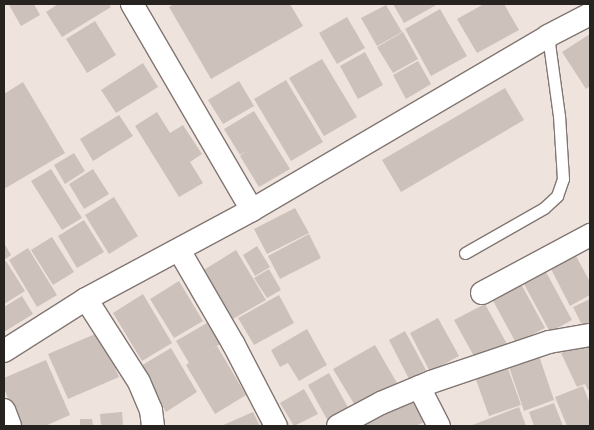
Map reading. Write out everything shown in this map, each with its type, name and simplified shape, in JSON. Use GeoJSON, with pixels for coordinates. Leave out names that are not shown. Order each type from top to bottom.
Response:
{"type":"FeatureCollection","features":[{"type":"Feature","properties":{"kind":"street"},"geometry":{"type":"LineString","coordinates":[[132,4],[252,210]]}},
{"type":"Feature","properties":{"kind":"street"},"geometry":{"type":"LineString","coordinates":[[4,351],[86,299],[252,210],[548,36],[590,14]]}},
{"type":"Feature","properties":{"kind":"street"},"geometry":{"type":"LineString","coordinates":[[482,293],[590,234]]}},
{"type":"Feature","properties":{"kind":"street"},"geometry":{"type":"LineString","coordinates":[[178,250],[234,345],[276,426]]}},
{"type":"Feature","properties":{"kind":"street"},"geometry":{"type":"LineString","coordinates":[[86,299],[139,382],[151,410],[153,426]]}},
{"type":"Feature","properties":{"kind":"street"},"geometry":{"type":"LineString","coordinates":[[338,426],[380,403],[420,387],[549,342],[590,335]]}},
{"type":"Feature","properties":{"kind":"street"},"geometry":{"type":"LineString","coordinates":[[420,387],[439,426]]}},
{"type":"Feature","properties":{"kind":"street"},"geometry":{"type":"LineString","coordinates":[[4,410],[10,426]]}},
{"type":"Feature","properties":{"kind":"lane"},"geometry":{"type":"LineString","coordinates":[[465,253],[544,208],[557,196],[563,179],[559,116],[548,36]]}},
{"type":"Feature","properties":{"kind":"building"},"geometry":{"type":"Polygon","coordinates":[[[34,4],[40,15],[21,26],[9,5],[34,4]]]}},
{"type":"Feature","properties":{"kind":"building"},"geometry":{"type":"Polygon","coordinates":[[[58,4],[109,4],[111,7],[62,37],[46,12],[58,4]]]}},
{"type":"Feature","properties":{"kind":"building"},"geometry":{"type":"Polygon","coordinates":[[[174,4],[290,4],[303,26],[211,79],[169,7],[174,4]]]}},
{"type":"Feature","properties":{"kind":"building"},"geometry":{"type":"Polygon","coordinates":[[[393,4],[438,4],[404,23],[393,4]]]}},
{"type":"Feature","properties":{"kind":"building"},"geometry":{"type":"Polygon","coordinates":[[[484,4],[504,4],[519,30],[477,53],[457,19],[484,4]]]}},
{"type":"Feature","properties":{"kind":"building"},"geometry":{"type":"Polygon","coordinates":[[[386,5],[402,32],[377,46],[361,18],[386,5]]]}},
{"type":"Feature","properties":{"kind":"building"},"geometry":{"type":"Polygon","coordinates":[[[440,9],[467,56],[431,76],[405,29],[440,9]]]}},
{"type":"Feature","properties":{"kind":"building"},"geometry":{"type":"Polygon","coordinates":[[[347,17],[365,48],[337,64],[319,33],[347,17]]]}},
{"type":"Feature","properties":{"kind":"building"},"geometry":{"type":"Polygon","coordinates":[[[95,21],[116,55],[87,73],[66,39],[95,21]]]}},
{"type":"Feature","properties":{"kind":"building"},"geometry":{"type":"Polygon","coordinates":[[[403,32],[418,59],[393,73],[377,47],[403,32]]]}},
{"type":"Feature","properties":{"kind":"building"},"geometry":{"type":"Polygon","coordinates":[[[590,34],[590,86],[586,89],[562,52],[590,34]]]}},
{"type":"Feature","properties":{"kind":"building"},"geometry":{"type":"Polygon","coordinates":[[[365,52],[383,85],[358,99],[340,66],[365,52]]]}},
{"type":"Feature","properties":{"kind":"building"},"geometry":{"type":"Polygon","coordinates":[[[322,59],[357,117],[324,136],[289,78],[322,59]]]}},
{"type":"Feature","properties":{"kind":"building"},"geometry":{"type":"Polygon","coordinates":[[[418,61],[431,84],[406,99],[393,75],[418,61]]]}},
{"type":"Feature","properties":{"kind":"building"},"geometry":{"type":"Polygon","coordinates":[[[143,63],[158,87],[116,113],[101,90],[143,63]]]}},
{"type":"Feature","properties":{"kind":"building"},"geometry":{"type":"Polygon","coordinates":[[[286,80],[323,142],[291,161],[254,99],[286,80]]]}},
{"type":"Feature","properties":{"kind":"building"},"geometry":{"type":"Polygon","coordinates":[[[239,81],[254,106],[223,124],[208,100],[239,81]]]}},
{"type":"Feature","properties":{"kind":"building"},"geometry":{"type":"Polygon","coordinates":[[[23,82],[65,153],[4,189],[4,94],[23,82]]]}},
{"type":"Feature","properties":{"kind":"building"},"geometry":{"type":"Polygon","coordinates":[[[505,88],[524,120],[401,192],[382,160],[505,88]]]}},
{"type":"Feature","properties":{"kind":"building"},"geometry":{"type":"Polygon","coordinates":[[[254,111],[290,169],[259,187],[240,156],[247,150],[240,155],[224,129],[254,111]]]}},
{"type":"Feature","properties":{"kind":"building"},"geometry":{"type":"Polygon","coordinates":[[[157,112],[170,133],[183,125],[202,154],[190,162],[203,183],[179,197],[135,126],[157,112]]]}},
{"type":"Feature","properties":{"kind":"building"},"geometry":{"type":"Polygon","coordinates":[[[119,115],[133,136],[93,161],[80,139],[119,115]]]}},
{"type":"Feature","properties":{"kind":"building"},"geometry":{"type":"Polygon","coordinates":[[[74,153],[85,171],[65,184],[54,165],[74,153]]]}},
{"type":"Feature","properties":{"kind":"building"},"geometry":{"type":"Polygon","coordinates":[[[51,169],[82,218],[62,230],[31,181],[51,169]]]}},
{"type":"Feature","properties":{"kind":"building"},"geometry":{"type":"Polygon","coordinates":[[[93,169],[109,194],[84,209],[69,184],[93,169]]]}},
{"type":"Feature","properties":{"kind":"building"},"geometry":{"type":"Polygon","coordinates":[[[114,197],[138,236],[109,254],[85,215],[114,197]]]}},
{"type":"Feature","properties":{"kind":"building"},"geometry":{"type":"Polygon","coordinates":[[[295,208],[309,233],[267,254],[254,229],[295,208]]]}},
{"type":"Feature","properties":{"kind":"building"},"geometry":{"type":"Polygon","coordinates":[[[84,220],[104,252],[77,268],[58,236],[84,220]]]}},
{"type":"Feature","properties":{"kind":"building"},"geometry":{"type":"Polygon","coordinates":[[[309,234],[321,258],[280,279],[268,256],[309,234]]]}},
{"type":"Feature","properties":{"kind":"building"},"geometry":{"type":"Polygon","coordinates":[[[52,237],[74,272],[53,285],[31,250],[52,237]]]}},
{"type":"Feature","properties":{"kind":"building"},"geometry":{"type":"Polygon","coordinates":[[[4,243],[11,255],[4,260],[4,243]]]}},
{"type":"Feature","properties":{"kind":"building"},"geometry":{"type":"Polygon","coordinates":[[[257,246],[270,267],[255,276],[243,255],[257,246]]]}},
{"type":"Feature","properties":{"kind":"building"},"geometry":{"type":"Polygon","coordinates":[[[28,248],[57,295],[37,307],[9,260],[28,248]]]}},
{"type":"Feature","properties":{"kind":"building"},"geometry":{"type":"Polygon","coordinates":[[[236,250],[266,300],[231,320],[202,271],[236,250]]]}},
{"type":"Feature","properties":{"kind":"building"},"geometry":{"type":"Polygon","coordinates":[[[575,254],[590,282],[590,295],[570,306],[550,267],[575,254]]]}},
{"type":"Feature","properties":{"kind":"building"},"geometry":{"type":"Polygon","coordinates":[[[6,261],[25,291],[4,304],[4,262],[6,261]]]}},
{"type":"Feature","properties":{"kind":"building"},"geometry":{"type":"Polygon","coordinates":[[[269,269],[281,290],[267,298],[254,278],[269,269]]]}},
{"type":"Feature","properties":{"kind":"building"},"geometry":{"type":"Polygon","coordinates":[[[546,272],[572,320],[550,332],[524,284],[546,272]]]}},
{"type":"Feature","properties":{"kind":"building"},"geometry":{"type":"Polygon","coordinates":[[[179,281],[203,321],[174,338],[150,299],[179,281]]]}},
{"type":"Feature","properties":{"kind":"building"},"geometry":{"type":"Polygon","coordinates":[[[520,282],[545,328],[516,343],[491,297],[520,282]]]}},
{"type":"Feature","properties":{"kind":"building"},"geometry":{"type":"Polygon","coordinates":[[[143,294],[172,343],[142,361],[113,313],[143,294]]]}},
{"type":"Feature","properties":{"kind":"building"},"geometry":{"type":"Polygon","coordinates":[[[279,295],[294,323],[254,345],[238,318],[279,295]]]}},
{"type":"Feature","properties":{"kind":"building"},"geometry":{"type":"Polygon","coordinates":[[[22,296],[33,314],[4,332],[4,307],[22,296]]]}},
{"type":"Feature","properties":{"kind":"building"},"geometry":{"type":"Polygon","coordinates":[[[590,299],[590,322],[582,325],[573,307],[590,299]]]}},
{"type":"Feature","properties":{"kind":"building"},"geometry":{"type":"Polygon","coordinates":[[[485,304],[507,344],[476,360],[454,320],[485,304]]]}},
{"type":"Feature","properties":{"kind":"building"},"geometry":{"type":"Polygon","coordinates":[[[438,318],[459,356],[430,372],[410,333],[438,318]]]}},
{"type":"Feature","properties":{"kind":"building"},"geometry":{"type":"Polygon","coordinates":[[[207,323],[220,344],[198,357],[217,346],[246,395],[215,414],[186,365],[189,363],[176,341],[207,323]]]}},
{"type":"Feature","properties":{"kind":"building"},"geometry":{"type":"Polygon","coordinates":[[[307,329],[327,365],[299,381],[288,363],[280,367],[271,350],[307,329]]]}},
{"type":"Feature","properties":{"kind":"building"},"geometry":{"type":"Polygon","coordinates":[[[405,331],[426,370],[409,379],[389,340],[405,331]]]}},
{"type":"Feature","properties":{"kind":"building"},"geometry":{"type":"Polygon","coordinates":[[[100,332],[119,377],[68,399],[48,354],[100,332]]]}},
{"type":"Feature","properties":{"kind":"building"},"geometry":{"type":"Polygon","coordinates":[[[590,340],[590,389],[588,390],[585,384],[577,387],[561,353],[590,340]]]}},
{"type":"Feature","properties":{"kind":"building"},"geometry":{"type":"Polygon","coordinates":[[[375,345],[397,383],[356,407],[333,369],[375,345]]]}},
{"type":"Feature","properties":{"kind":"building"},"geometry":{"type":"Polygon","coordinates":[[[171,348],[197,392],[166,412],[139,367],[171,348]]]}},
{"type":"Feature","properties":{"kind":"building"},"geometry":{"type":"Polygon","coordinates":[[[538,353],[554,400],[524,411],[508,364],[538,353]]]}},
{"type":"Feature","properties":{"kind":"building"},"geometry":{"type":"Polygon","coordinates":[[[46,360],[70,415],[45,426],[20,426],[4,389],[4,378],[46,360]]]}},
{"type":"Feature","properties":{"kind":"building"},"geometry":{"type":"Polygon","coordinates":[[[507,366],[521,405],[489,416],[475,377],[507,366]]]}},
{"type":"Feature","properties":{"kind":"building"},"geometry":{"type":"Polygon","coordinates":[[[329,373],[350,411],[329,423],[308,385],[329,373]]]}},
{"type":"Feature","properties":{"kind":"building"},"geometry":{"type":"Polygon","coordinates":[[[583,386],[590,404],[590,426],[567,426],[555,397],[583,386]]]}},
{"type":"Feature","properties":{"kind":"building"},"geometry":{"type":"Polygon","coordinates":[[[304,389],[318,414],[294,426],[280,403],[304,389]]]}},
{"type":"Feature","properties":{"kind":"building"},"geometry":{"type":"Polygon","coordinates":[[[411,394],[426,421],[416,426],[362,426],[361,423],[411,394]]]}},
{"type":"Feature","properties":{"kind":"building"},"geometry":{"type":"Polygon","coordinates":[[[554,403],[563,426],[534,426],[529,412],[554,403]]]}},
{"type":"Feature","properties":{"kind":"building"},"geometry":{"type":"Polygon","coordinates":[[[519,407],[526,426],[470,426],[519,407]]]}},
{"type":"Feature","properties":{"kind":"building"},"geometry":{"type":"Polygon","coordinates":[[[122,412],[123,426],[101,426],[100,414],[122,412]]]}},
{"type":"Feature","properties":{"kind":"building"},"geometry":{"type":"Polygon","coordinates":[[[253,412],[260,426],[221,426],[253,412]]]}},
{"type":"Feature","properties":{"kind":"building"},"geometry":{"type":"Polygon","coordinates":[[[80,419],[92,419],[93,426],[80,426],[80,419]]]}}]}
